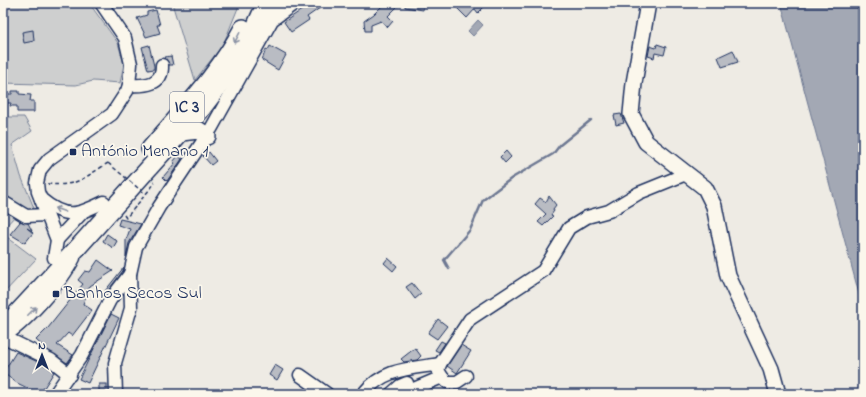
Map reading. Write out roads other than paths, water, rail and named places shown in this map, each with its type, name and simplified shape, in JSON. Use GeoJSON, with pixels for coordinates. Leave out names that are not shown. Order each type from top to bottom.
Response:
{"type":"FeatureCollection","features":[{"type":"Feature","properties":{"kind":"highway","name":"IC 3"},"geometry":{"type":"LineString","coordinates":[[3,334],[200,110],[242,56],[260,8]]}},
{"type":"Feature","properties":{"kind":"highway","name":"IC 3"},"geometry":{"type":"LineString","coordinates":[[3,311],[54,258],[206,86],[260,8]]}},
{"type":"Feature","properties":{"kind":"highway"},"geometry":{"type":"LineString","coordinates":[[200,110],[203,125],[209,133]]}},
{"type":"Feature","properties":{"kind":"highway"},"geometry":{"type":"LineString","coordinates":[[181,132],[198,130],[209,133]]}},
{"type":"Feature","properties":{"kind":"main road"},"geometry":{"type":"LineString","coordinates":[[648,3],[634,83],[631,114],[646,142],[705,188],[714,206],[728,276],[771,369],[778,394]]}},
{"type":"Feature","properties":{"kind":"street"},"geometry":{"type":"LineString","coordinates":[[54,258],[57,240],[38,192],[37,183],[40,170],[49,159],[112,114],[127,91],[129,84],[131,64],[125,38],[101,3]]}},
{"type":"Feature","properties":{"kind":"street"},"geometry":{"type":"LineString","coordinates":[[260,8],[276,3]]}},
{"type":"Feature","properties":{"kind":"street"},"geometry":{"type":"LineString","coordinates":[[116,394],[115,363],[131,308],[130,274],[136,247],[159,207],[209,133],[272,20],[295,3]]}},
{"type":"Feature","properties":{"kind":"street"},"geometry":{"type":"LineString","coordinates":[[129,84],[144,86],[154,83],[159,79],[162,72],[162,65]]}},
{"type":"Feature","properties":{"kind":"street"},"geometry":{"type":"LineString","coordinates":[[402,394],[440,370],[470,319],[543,271],[569,228],[587,217],[609,211],[639,193],[686,174]]}},
{"type":"Feature","properties":{"kind":"street"},"geometry":{"type":"LineString","coordinates":[[41,199],[61,212],[82,213]]}},
{"type":"Feature","properties":{"kind":"street"},"geometry":{"type":"LineString","coordinates":[[3,202],[26,216],[46,215]]}},
{"type":"Feature","properties":{"kind":"street"},"geometry":{"type":"LineString","coordinates":[[57,240],[82,213],[104,202]]}},
{"type":"Feature","properties":{"kind":"street"},"geometry":{"type":"LineString","coordinates":[[55,394],[70,375],[82,355],[110,300],[130,274]]}},
{"type":"Feature","properties":{"kind":"street"},"geometry":{"type":"LineString","coordinates":[[3,334],[51,360],[70,375]]}},
{"type":"Feature","properties":{"kind":"street"},"geometry":{"type":"LineString","coordinates":[[440,370],[447,382],[457,382],[466,376]]}},
{"type":"Feature","properties":{"kind":"street"},"geometry":{"type":"LineString","coordinates":[[363,394],[372,383],[384,375],[440,370]]}},
{"type":"Feature","properties":{"kind":"street"},"geometry":{"type":"LineString","coordinates":[[391,394],[400,386],[440,370]]}},
{"type":"Feature","properties":{"kind":"street"},"geometry":{"type":"LineString","coordinates":[[300,376],[327,394]]}},
{"type":"Feature","properties":{"kind":"waterway"},"geometry":{"type":"LineString","coordinates":[[449,269],[444,260],[470,230],[483,200],[512,178],[553,154],[560,145],[591,120]]}},
{"type":"Feature","properties":{"kind":"place","name":"António Menano 1"},"geometry":{"type":"Point","coordinates":[73,152]}},
{"type":"Feature","properties":{"kind":"place","name":"Banhos Secos Sul"},"geometry":{"type":"Point","coordinates":[56,294]}}]}
